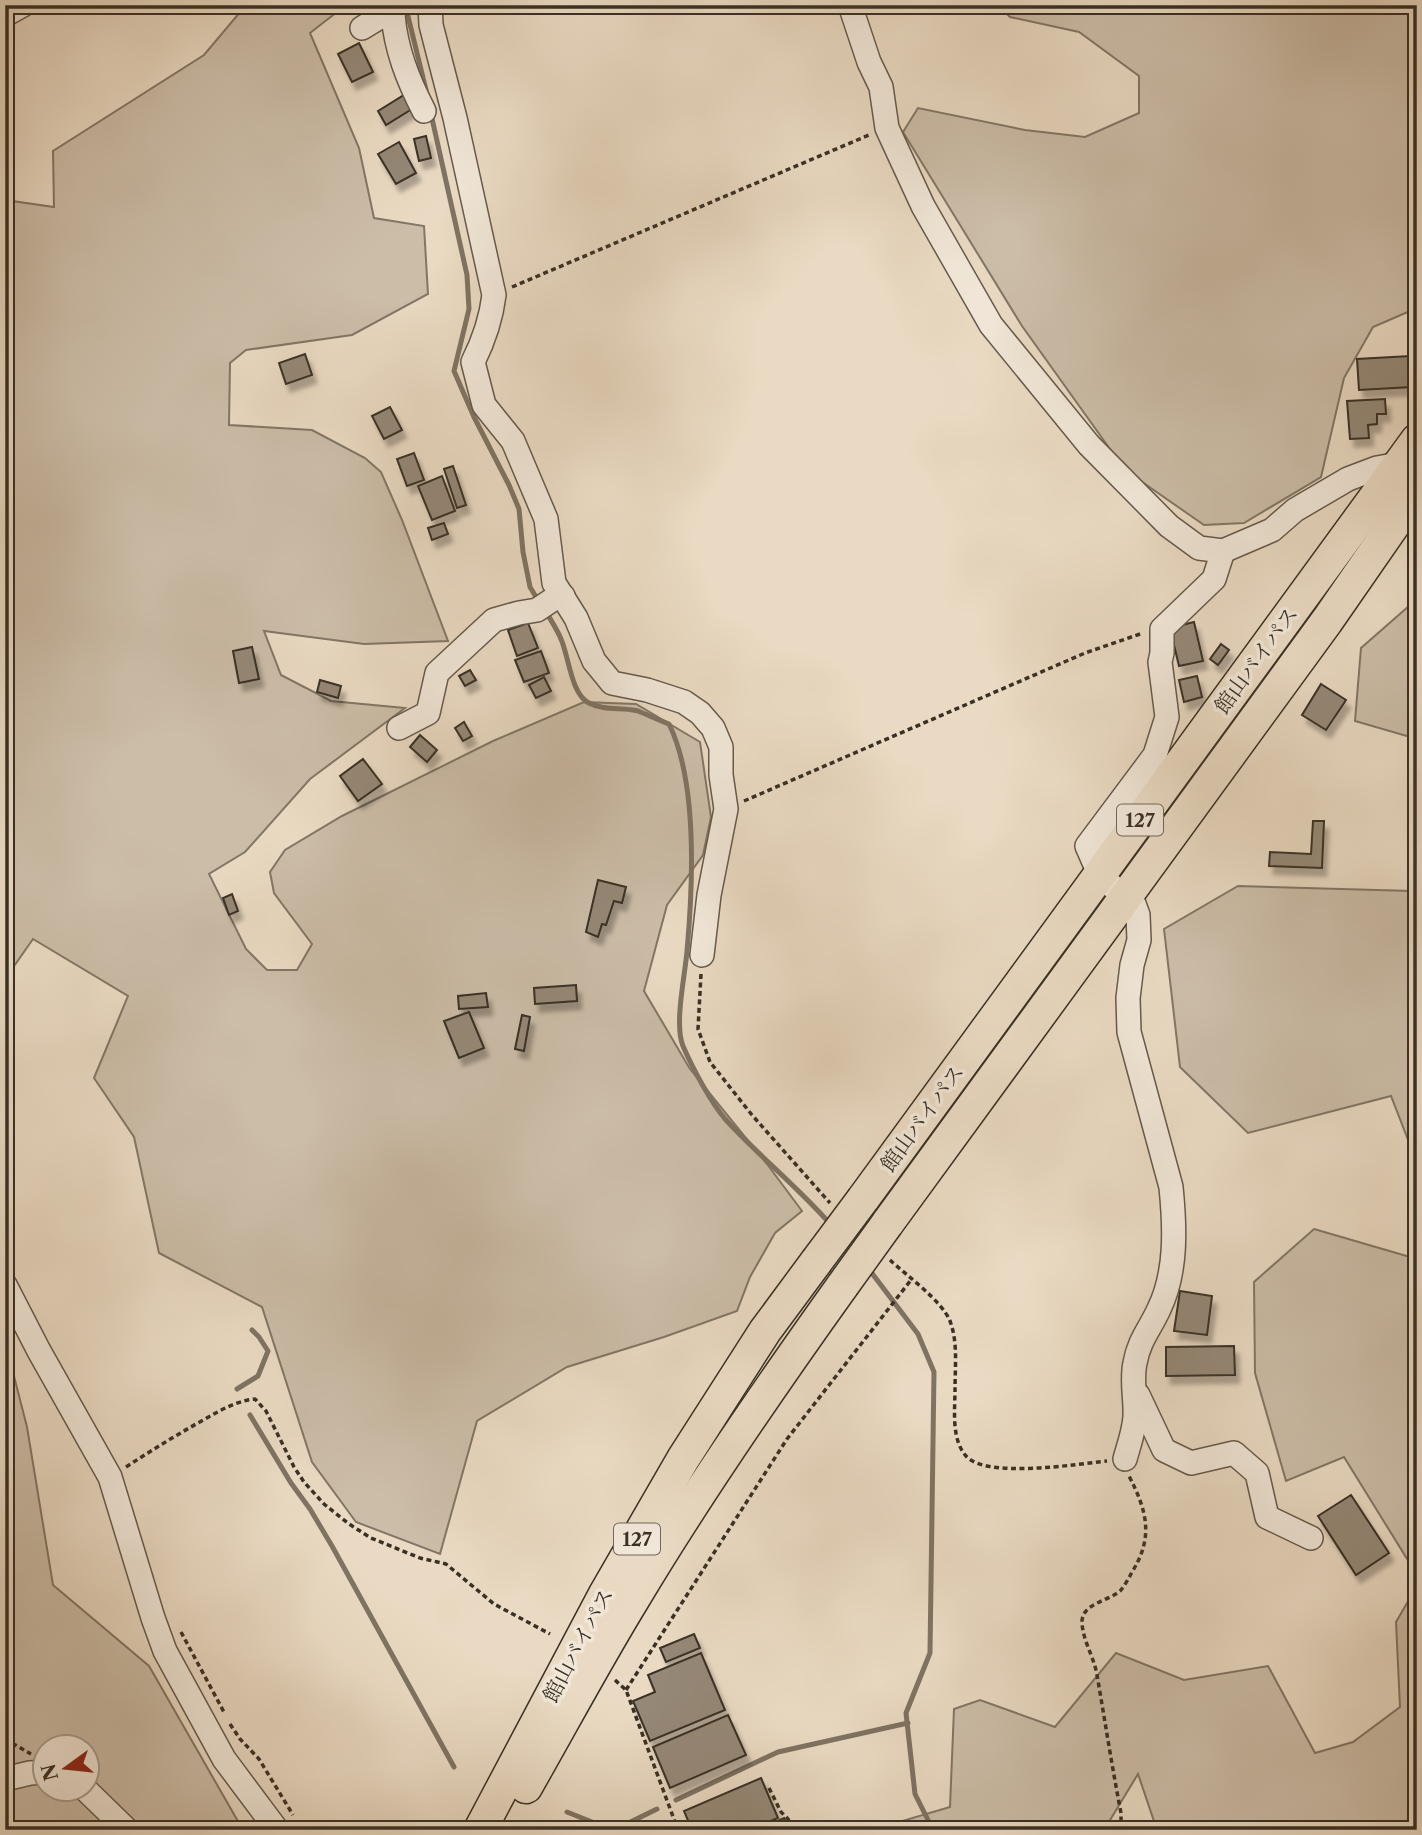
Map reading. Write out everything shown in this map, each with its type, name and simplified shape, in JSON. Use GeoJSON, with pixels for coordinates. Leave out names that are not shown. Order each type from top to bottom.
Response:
{"type":"FeatureCollection","features":[{"type":"Feature","properties":{"kind":"highway","name":"館山バイパス"},"geometry":{"type":"LineString","coordinates":[[480,1830],[605,1594],[683,1459],[765,1331],[1411,457]]}},
{"type":"Feature","properties":{"kind":"highway","name":"館山バイパス"},"geometry":{"type":"LineString","coordinates":[[503,1830],[634,1597],[706,1483],[799,1346],[1327,621],[1417,491]]}},
{"type":"Feature","properties":{"kind":"street"},"geometry":{"type":"LineString","coordinates":[[5,15],[23,5]]}},
{"type":"Feature","properties":{"kind":"street"},"geometry":{"type":"LineString","coordinates":[[430,5],[431,25],[455,118],[494,295],[492,313],[473,362],[484,405],[513,441],[546,519],[554,583],[551,602]]}},
{"type":"Feature","properties":{"kind":"street"},"geometry":{"type":"LineString","coordinates":[[850,5],[869,62],[881,87],[887,128],[923,206],[991,325],[1088,445],[1169,526],[1199,548],[1223,551],[1272,530],[1295,510],[1348,479],[1411,457]]}},
{"type":"Feature","properties":{"kind":"street"},"geometry":{"type":"LineString","coordinates":[[362,28],[397,7]]}},
{"type":"Feature","properties":{"kind":"street"},"geometry":{"type":"LineString","coordinates":[[397,7],[394,27],[399,51],[409,82],[424,111]]}},
{"type":"Feature","properties":{"kind":"street"},"geometry":{"type":"LineString","coordinates":[[1125,1459],[1135,1415],[1134,1364],[1143,1336],[1159,1309],[1170,1276],[1173,1212],[1171,1187],[1129,1032],[1128,998],[1132,965],[1139,940],[1138,915],[1134,904],[1100,876],[1087,846],[1155,755],[1167,717],[1160,662],[1162,629],[1214,579],[1223,551]]}},
{"type":"Feature","properties":{"kind":"street"},"geometry":{"type":"LineString","coordinates":[[399,728],[428,713],[437,673],[494,620],[551,602]]}},
{"type":"Feature","properties":{"kind":"street"},"geometry":{"type":"LineString","coordinates":[[551,602],[576,618],[594,661],[612,683],[647,690],[684,702],[700,713],[713,728],[721,747],[721,775],[726,808],[709,895],[702,955]]}},
{"type":"Feature","properties":{"kind":"street"},"geometry":{"type":"LineString","coordinates":[[5,1284],[110,1477],[165,1651],[224,1759],[276,1830]]}},
{"type":"Feature","properties":{"kind":"street"},"geometry":{"type":"LineString","coordinates":[[1133,1385],[1164,1450],[1191,1463],[1234,1453],[1257,1473],[1267,1517],[1311,1538]]}},
{"type":"Feature","properties":{"kind":"street"},"geometry":{"type":"LineString","coordinates":[[5,1779],[32,1773]]}},
{"type":"Feature","properties":{"kind":"street"},"geometry":{"type":"LineString","coordinates":[[100,1804],[127,1830]]}},
{"type":"Feature","properties":{"kind":"path"},"geometry":{"type":"LineString","coordinates":[[494,295],[887,128]]}},
{"type":"Feature","properties":{"kind":"path"},"geometry":{"type":"LineString","coordinates":[[726,808],[1085,653],[1141,633],[1162,629]]}},
{"type":"Feature","properties":{"kind":"path"},"geometry":{"type":"LineString","coordinates":[[702,955],[698,1029],[710,1062],[752,1115],[832,1205]]}},
{"type":"Feature","properties":{"kind":"path"},"geometry":{"type":"LineString","coordinates":[[890,1260],[934,1300],[949,1319],[955,1347],[955,1428],[958,1443],[966,1457],[978,1465],[996,1468],[1072,1465],[1125,1459],[1128,1475],[1144,1509],[1146,1542],[1120,1591],[1095,1604],[1085,1612],[1082,1620],[1096,1671],[1121,1813],[1121,1830]]}},
{"type":"Feature","properties":{"kind":"path"},"geometry":{"type":"LineString","coordinates":[[626,1690],[787,1439],[911,1280]]}},
{"type":"Feature","properties":{"kind":"path"},"geometry":{"type":"LineString","coordinates":[[110,1477],[176,1435],[229,1406],[255,1399],[266,1411],[304,1482],[324,1504],[349,1524],[372,1538],[420,1558],[446,1564],[494,1604],[550,1634]]}},
{"type":"Feature","properties":{"kind":"path"},"geometry":{"type":"LineString","coordinates":[[177,1625],[229,1723],[259,1759],[283,1797]]}},
{"type":"Feature","properties":{"kind":"path"},"geometry":{"type":"LineString","coordinates":[[613,1679],[626,1690],[678,1830]]}},
{"type":"Feature","properties":{"kind":"path"},"geometry":{"type":"LineString","coordinates":[[769,1788],[793,1830]]}},
{"type":"Feature","properties":{"kind":"shaded area"},"geometry":{"type":"Polygon","coordinates":[[[246,5],[346,5],[310,33],[359,148],[374,218],[424,226],[428,294],[352,335],[246,350],[230,363],[229,425],[312,430],[365,458],[381,472],[448,641],[364,644],[264,631],[281,675],[331,701],[405,708],[310,779],[245,852],[209,874],[246,949],[267,970],[297,970],[312,944],[274,893],[270,872],[285,850],[342,816],[493,741],[584,702],[636,704],[700,742],[711,817],[703,855],[667,905],[644,991],[690,1069],[802,1211],[775,1233],[750,1277],[737,1311],[567,1367],[477,1421],[440,1554],[356,1522],[312,1462],[262,1307],[159,1253],[134,1137],[94,1078],[128,996],[33,939],[5,979],[5,200],[54,207],[53,151],[204,55],[246,5]]]}},
{"type":"Feature","properties":{"kind":"shaded area"},"geometry":{"type":"Polygon","coordinates":[[[998,5],[1417,5],[1417,308],[1373,327],[1344,378],[1321,477],[1244,523],[1204,525],[1125,470],[1022,326],[903,132],[918,108],[1025,130],[1085,137],[1139,113],[1139,76],[1079,32],[1010,17],[998,5]]]}},
{"type":"Feature","properties":{"kind":"shaded area"},"geometry":{"type":"Polygon","coordinates":[[[1417,599],[1417,739],[1355,721],[1361,648],[1417,599]]]}},
{"type":"Feature","properties":{"kind":"shaded area"},"geometry":{"type":"Polygon","coordinates":[[[1238,886],[1412,891],[1417,896],[1417,1163],[1391,1096],[1248,1133],[1180,1067],[1164,929],[1238,886]]]}},
{"type":"Feature","properties":{"kind":"shaded area"},"geometry":{"type":"Polygon","coordinates":[[[1314,1229],[1417,1259],[1417,1575],[1344,1457],[1286,1481],[1255,1373],[1254,1282],[1314,1229]]]}},
{"type":"Feature","properties":{"kind":"shaded area"},"geometry":{"type":"Polygon","coordinates":[[[5,1341],[27,1427],[53,1585],[149,1666],[243,1830],[5,1830],[5,1341]]]}},
{"type":"Feature","properties":{"kind":"shaded area"},"geometry":{"type":"Polygon","coordinates":[[[1417,1586],[1417,1830],[1157,1830],[1138,1774],[1104,1830],[887,1830],[885,1826],[950,1807],[954,1709],[980,1700],[1055,1727],[1116,1653],[1184,1680],[1268,1666],[1315,1753],[1353,1742],[1400,1707],[1396,1622],[1417,1586]]]}},
{"type":"Feature","properties":{"kind":"building"},"geometry":{"type":"Polygon","coordinates":[[[359,43],[373,72],[352,82],[338,54],[359,43]]]}},
{"type":"Feature","properties":{"kind":"building"},"geometry":{"type":"Polygon","coordinates":[[[404,95],[412,109],[386,125],[378,111],[404,95]]]}},
{"type":"Feature","properties":{"kind":"building"},"geometry":{"type":"Polygon","coordinates":[[[426,136],[431,158],[419,161],[414,139],[426,136]]]}},
{"type":"Feature","properties":{"kind":"building"},"geometry":{"type":"Polygon","coordinates":[[[399,142],[416,173],[396,184],[378,154],[399,142]]]}},
{"type":"Feature","properties":{"kind":"building"},"geometry":{"type":"Polygon","coordinates":[[[305,354],[312,375],[286,384],[279,363],[305,354]]]}},
{"type":"Feature","properties":{"kind":"building"},"geometry":{"type":"Polygon","coordinates":[[[1410,356],[1412,387],[1359,390],[1357,359],[1410,356]]]}},
{"type":"Feature","properties":{"kind":"building"},"geometry":{"type":"Polygon","coordinates":[[[1385,399],[1386,414],[1377,414],[1377,424],[1368,425],[1369,438],[1350,439],[1347,401],[1385,399]]]}},
{"type":"Feature","properties":{"kind":"building"},"geometry":{"type":"Polygon","coordinates":[[[390,407],[402,430],[384,439],[372,416],[390,407]]]}},
{"type":"Feature","properties":{"kind":"building"},"geometry":{"type":"Polygon","coordinates":[[[414,453],[424,480],[407,486],[397,459],[414,453]]]}},
{"type":"Feature","properties":{"kind":"building"},"geometry":{"type":"Polygon","coordinates":[[[453,466],[466,505],[457,508],[444,469],[453,466]]]}},
{"type":"Feature","properties":{"kind":"building"},"geometry":{"type":"Polygon","coordinates":[[[442,476],[455,511],[432,520],[418,486],[442,476]]]}},
{"type":"Feature","properties":{"kind":"building"},"geometry":{"type":"Polygon","coordinates":[[[444,523],[448,534],[432,540],[428,528],[444,523]]]}},
{"type":"Feature","properties":{"kind":"building"},"geometry":{"type":"Polygon","coordinates":[[[1194,622],[1203,661],[1179,666],[1170,628],[1194,622]]]}},
{"type":"Feature","properties":{"kind":"building"},"geometry":{"type":"Polygon","coordinates":[[[528,623],[538,648],[517,656],[508,630],[528,623]]]}},
{"type":"Feature","properties":{"kind":"building"},"geometry":{"type":"Polygon","coordinates":[[[1221,644],[1229,650],[1218,665],[1210,659],[1221,644]]]}},
{"type":"Feature","properties":{"kind":"building"},"geometry":{"type":"Polygon","coordinates":[[[252,647],[259,679],[239,683],[233,651],[252,647]]]}},
{"type":"Feature","properties":{"kind":"building"},"geometry":{"type":"Polygon","coordinates":[[[541,651],[549,673],[524,682],[515,660],[541,651]]]}},
{"type":"Feature","properties":{"kind":"building"},"geometry":{"type":"Polygon","coordinates":[[[470,670],[476,680],[465,686],[459,676],[470,670]]]}},
{"type":"Feature","properties":{"kind":"building"},"geometry":{"type":"Polygon","coordinates":[[[1197,676],[1202,697],[1184,702],[1179,680],[1197,676]]]}},
{"type":"Feature","properties":{"kind":"building"},"geometry":{"type":"Polygon","coordinates":[[[544,677],[551,691],[536,698],[529,685],[544,677]]]}},
{"type":"Feature","properties":{"kind":"building"},"geometry":{"type":"Polygon","coordinates":[[[320,680],[341,686],[338,698],[317,692],[320,680]]]}},
{"type":"Feature","properties":{"kind":"building"},"geometry":{"type":"Polygon","coordinates":[[[1321,684],[1346,700],[1326,730],[1302,715],[1321,684]]]}},
{"type":"Feature","properties":{"kind":"building"},"geometry":{"type":"Polygon","coordinates":[[[464,722],[472,736],[463,741],[455,728],[464,722]]]}},
{"type":"Feature","properties":{"kind":"building"},"geometry":{"type":"Polygon","coordinates":[[[420,735],[437,750],[427,762],[410,747],[420,735]]]}},
{"type":"Feature","properties":{"kind":"building"},"geometry":{"type":"Polygon","coordinates":[[[363,759],[382,784],[358,801],[340,776],[363,759]]]}},
{"type":"Feature","properties":{"kind":"building"},"geometry":{"type":"Polygon","coordinates":[[[1313,821],[1324,821],[1322,868],[1269,866],[1270,852],[1311,854],[1313,821]]]}},
{"type":"Feature","properties":{"kind":"building"},"geometry":{"type":"Polygon","coordinates":[[[598,880],[626,887],[622,903],[614,901],[606,925],[602,924],[598,937],[586,932],[598,880]]]}},
{"type":"Feature","properties":{"kind":"building"},"geometry":{"type":"Polygon","coordinates":[[[232,894],[238,911],[229,915],[223,898],[232,894]]]}},
{"type":"Feature","properties":{"kind":"building"},"geometry":{"type":"Polygon","coordinates":[[[576,985],[577,1001],[535,1004],[534,988],[576,985]]]}},
{"type":"Feature","properties":{"kind":"building"},"geometry":{"type":"Polygon","coordinates":[[[486,993],[488,1007],[459,1009],[458,996],[486,993]]]}},
{"type":"Feature","properties":{"kind":"building"},"geometry":{"type":"Polygon","coordinates":[[[469,1012],[484,1048],[459,1058],[444,1021],[469,1012]]]}},
{"type":"Feature","properties":{"kind":"building"},"geometry":{"type":"Polygon","coordinates":[[[522,1015],[530,1017],[524,1051],[515,1049],[522,1015]]]}},
{"type":"Feature","properties":{"kind":"building"},"geometry":{"type":"Polygon","coordinates":[[[1180,1291],[1212,1296],[1207,1335],[1174,1331],[1180,1291]]]}},
{"type":"Feature","properties":{"kind":"building"},"geometry":{"type":"Polygon","coordinates":[[[1234,1346],[1235,1375],[1166,1376],[1166,1347],[1234,1346]]]}},
{"type":"Feature","properties":{"kind":"building"},"geometry":{"type":"Polygon","coordinates":[[[1351,1495],[1389,1553],[1356,1575],[1318,1516],[1351,1495]]]}},
{"type":"Feature","properties":{"kind":"building"},"geometry":{"type":"Polygon","coordinates":[[[694,1634],[700,1648],[666,1662],[660,1648],[694,1634]]]}},
{"type":"Feature","properties":{"kind":"building"},"geometry":{"type":"Polygon","coordinates":[[[701,1653],[725,1710],[650,1741],[633,1701],[655,1692],[648,1675],[701,1653]]]}},
{"type":"Feature","properties":{"kind":"building"},"geometry":{"type":"Polygon","coordinates":[[[728,1715],[746,1755],[670,1788],[653,1747],[728,1715]]]}},
{"type":"Feature","properties":{"kind":"building"},"geometry":{"type":"Polygon","coordinates":[[[761,1778],[778,1818],[749,1830],[692,1830],[684,1811],[761,1778]]]}},
{"type":"Feature","properties":{"kind":"building"},"geometry":{"type":"Polygon","coordinates":[[[784,1818],[789,1830],[758,1830],[784,1818]]]}},
{"type":"Feature","properties":{"kind":"waterway"},"geometry":{"type":"LineString","coordinates":[[406,8],[427,94]]}},
{"type":"Feature","properties":{"kind":"waterway"},"geometry":{"type":"LineString","coordinates":[[431,114],[467,275],[469,309],[454,371],[519,509],[530,587],[539,602]]}},
{"type":"Feature","properties":{"kind":"waterway"},"geometry":{"type":"LineString","coordinates":[[545,610],[561,639],[574,684],[583,698],[601,707],[638,711],[669,724],[685,775],[691,835],[689,925],[680,1013],[683,1046],[702,1084],[726,1120],[832,1226]]}},
{"type":"Feature","properties":{"kind":"waterway"},"geometry":{"type":"LineString","coordinates":[[868,1268],[918,1334],[934,1372],[930,1653],[906,1713],[915,1794],[933,1830]]}},
{"type":"Feature","properties":{"kind":"waterway"},"geometry":{"type":"LineString","coordinates":[[237,1389],[258,1376],[268,1351],[252,1330]]}},
{"type":"Feature","properties":{"kind":"waterway"},"geometry":{"type":"LineString","coordinates":[[250,1415],[332,1546],[454,1767]]}},
{"type":"Feature","properties":{"kind":"waterway"},"geometry":{"type":"LineString","coordinates":[[676,1800],[778,1752],[908,1723]]}},
{"type":"Feature","properties":{"kind":"waterway"},"geometry":{"type":"LineString","coordinates":[[614,1830],[657,1809]]}},
{"type":"Feature","properties":{"kind":"waterway"},"geometry":{"type":"LineString","coordinates":[[567,1812],[612,1830]]}}]}
